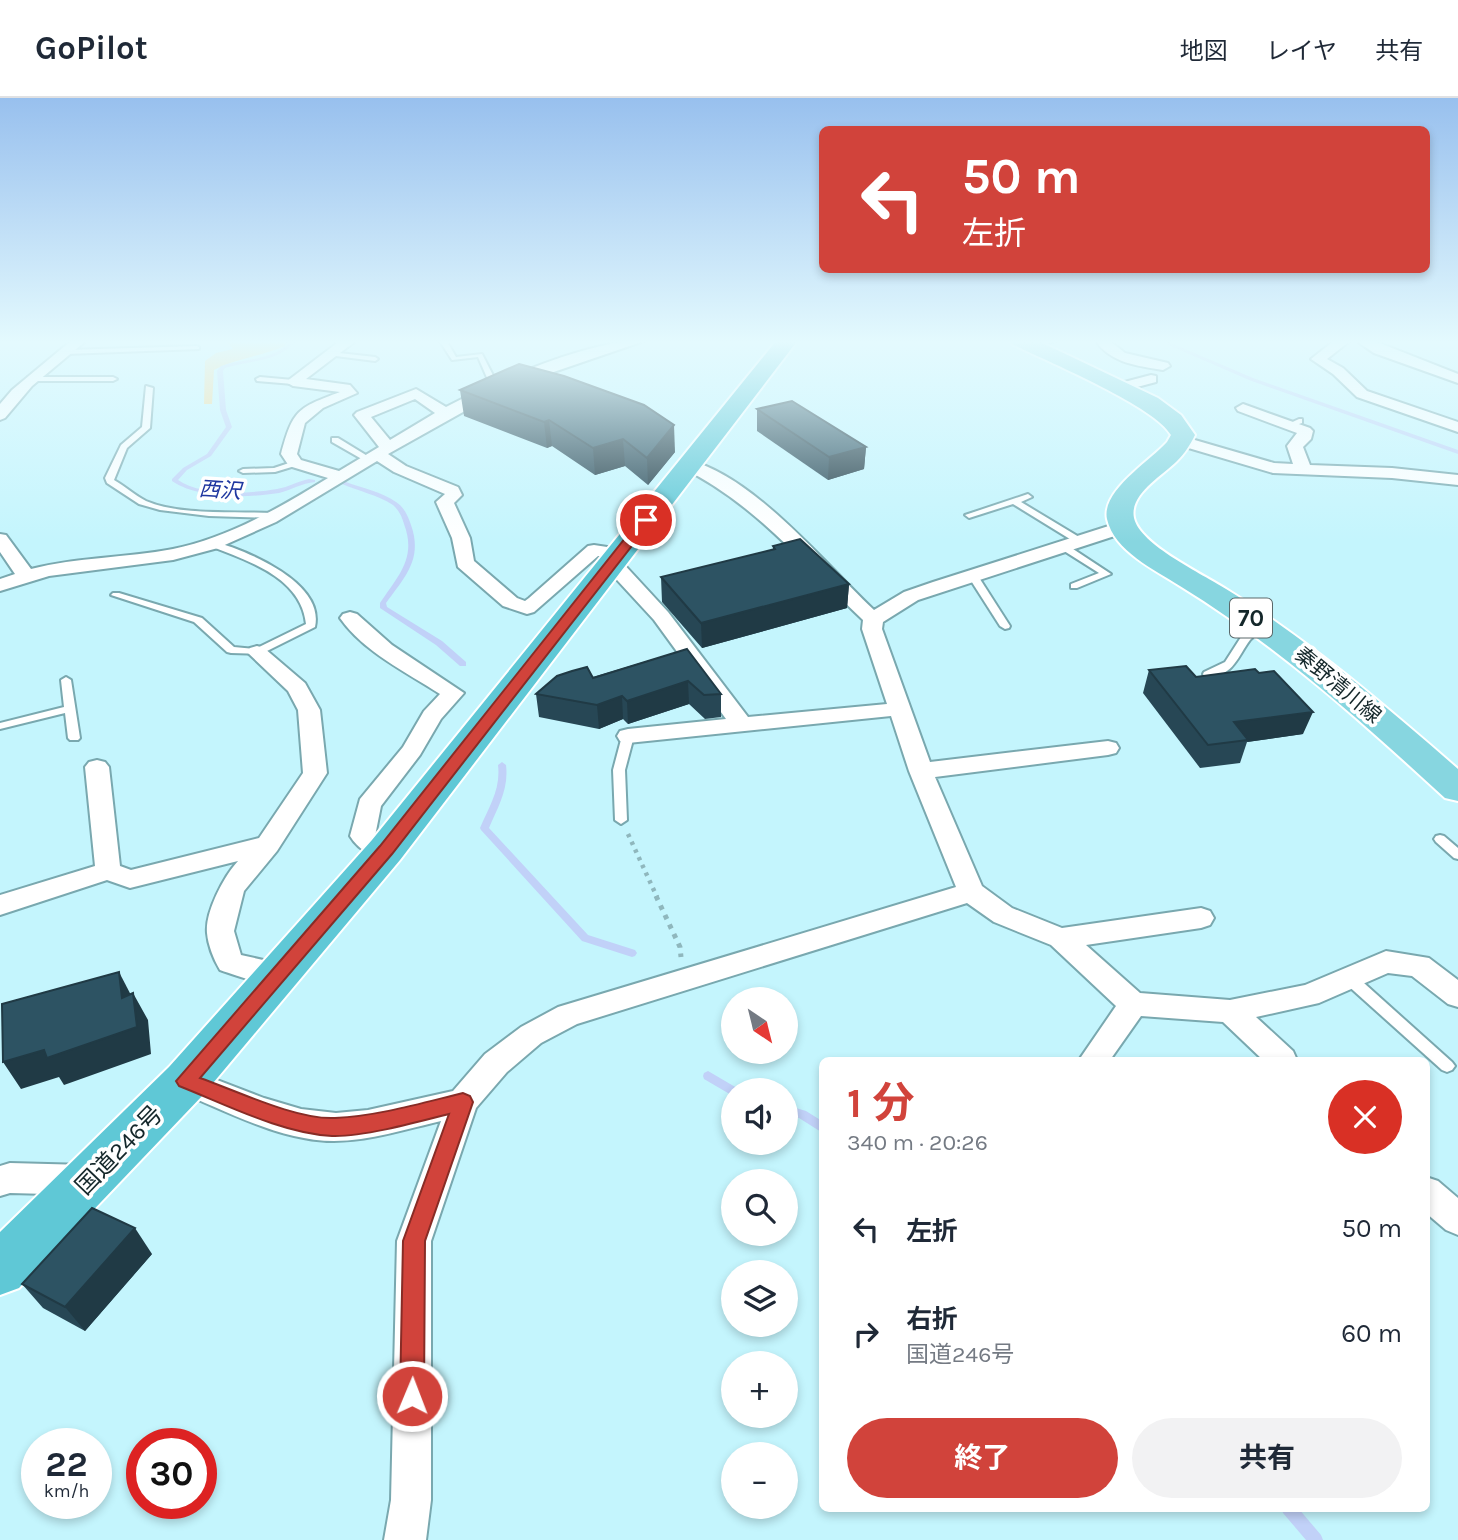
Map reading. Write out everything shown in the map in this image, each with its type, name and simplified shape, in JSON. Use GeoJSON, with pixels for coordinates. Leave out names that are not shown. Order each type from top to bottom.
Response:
{"type":"FeatureCollection","features":[{"type":"Feature","properties":{"kind":"highway","name":"国道246号"},"geometry":{"type":"LineString","coordinates":[[0,1269],[186,1081],[386,850],[734,407]]}},
{"type":"Feature","properties":{"kind":"main road"},"geometry":{"type":"LineString","coordinates":[[1124,527],[1120,516],[1121,504],[1128,493],[1172,453],[1183,435],[1169,414],[1156,407]]}},
{"type":"Feature","properties":{"kind":"main road","name":"秦野清川線"},"geometry":{"type":"LineString","coordinates":[[1124,527],[1135,540],[1162,562],[1266,628],[1334,680],[1458,789]]}},
{"type":"Feature","properties":{"kind":"street"},"geometry":{"type":"LineString","coordinates":[[315,407],[298,421],[289,454],[295,463],[342,477]]}},
{"type":"Feature","properties":{"kind":"street"},"geometry":{"type":"LineString","coordinates":[[381,407],[362,415],[379,454],[400,470],[452,491],[454,495],[445,502],[461,538],[465,563],[510,602],[527,608],[558,581],[573,572],[594,550],[617,559],[742,725]]}},
{"type":"Feature","properties":{"kind":"street"},"geometry":{"type":"LineString","coordinates":[[436,407],[446,414]]}},
{"type":"Feature","properties":{"kind":"street"},"geometry":{"type":"LineString","coordinates":[[0,585],[26,576],[85,565],[159,559],[213,544],[273,516],[459,407]]}},
{"type":"Feature","properties":{"kind":"street"},"geometry":{"type":"LineString","coordinates":[[1401,407],[1458,427]]}},
{"type":"Feature","properties":{"kind":"street"},"geometry":{"type":"LineString","coordinates":[[1243,408],[1295,423],[1305,432],[1303,439],[1295,446],[1304,471]]}},
{"type":"Feature","properties":{"kind":"street"},"geometry":{"type":"LineString","coordinates":[[1181,441],[1244,461],[1304,471],[1392,473],[1458,480]]}},
{"type":"Feature","properties":{"kind":"street"},"geometry":{"type":"LineString","coordinates":[[688,465],[722,481],[753,505],[873,619]]}},
{"type":"Feature","properties":{"kind":"street"},"geometry":{"type":"LineString","coordinates":[[873,619],[911,596],[1124,527]]}},
{"type":"Feature","properties":{"kind":"street"},"geometry":{"type":"LineString","coordinates":[[0,538],[26,576]]}},
{"type":"Feature","properties":{"kind":"street"},"geometry":{"type":"LineString","coordinates":[[0,591],[5,595],[0,604]]}},
{"type":"Feature","properties":{"kind":"street"},"geometry":{"type":"LineString","coordinates":[[349,618],[359,629],[453,693],[432,716],[412,750],[369,805],[362,836],[366,842],[386,850]]}},
{"type":"Feature","properties":{"kind":"street"},"geometry":{"type":"LineString","coordinates":[[873,619],[872,629],[898,709],[971,892],[1003,915],[1061,938],[1133,1004],[1230,1011],[1309,995],[1385,962],[1419,966],[1458,996]]}},
{"type":"Feature","properties":{"kind":"street"},"geometry":{"type":"LineString","coordinates":[[257,652],[297,688],[309,710],[314,773],[268,845],[243,871],[231,890],[220,932],[230,963],[280,974]]}},
{"type":"Feature","properties":{"kind":"street"},"geometry":{"type":"LineString","coordinates":[[628,736],[898,709]]}},
{"type":"Feature","properties":{"kind":"street"},"geometry":{"type":"LineString","coordinates":[[921,771],[1108,748]]}},
{"type":"Feature","properties":{"kind":"street"},"geometry":{"type":"LineString","coordinates":[[97,767],[108,871]]}},
{"type":"Feature","properties":{"kind":"street"},"geometry":{"type":"LineString","coordinates":[[0,905],[108,871],[130,879],[268,845]]}},
{"type":"Feature","properties":{"kind":"street"},"geometry":{"type":"LineString","coordinates":[[405,1540],[411,1500],[414,1241],[463,1102],[496,1063],[531,1035],[568,1015],[971,892]]}},
{"type":"Feature","properties":{"kind":"street"},"geometry":{"type":"LineString","coordinates":[[1061,938],[1201,918]]}},
{"type":"Feature","properties":{"kind":"street"},"geometry":{"type":"LineString","coordinates":[[1096,1057],[1133,1004]]}},
{"type":"Feature","properties":{"kind":"street"},"geometry":{"type":"LineString","coordinates":[[1230,1011],[1279,1057]]}},
{"type":"Feature","properties":{"kind":"street"},"geometry":{"type":"LineString","coordinates":[[186,1081],[290,1120],[333,1127],[403,1117],[463,1102]]}},
{"type":"Feature","properties":{"kind":"street"},"geometry":{"type":"LineString","coordinates":[[0,1181],[10,1178],[90,1180]]}},
{"type":"Feature","properties":{"kind":"street"},"geometry":{"type":"LineString","coordinates":[[1430,1195],[1458,1219]]}},
{"type":"Feature","properties":{"kind":"lane"},"geometry":{"type":"LineString","coordinates":[[148,407],[146,428],[124,447],[110,481],[122,486],[133,498],[158,508],[273,516]]}},
{"type":"Feature","properties":{"kind":"lane"},"geometry":{"type":"LineString","coordinates":[[335,440],[379,454]]}},
{"type":"Feature","properties":{"kind":"lane"},"geometry":{"type":"LineString","coordinates":[[243,471],[275,470],[295,463]]}},
{"type":"Feature","properties":{"kind":"lane"},"geometry":{"type":"LineString","coordinates":[[969,515],[1027,497]]}},
{"type":"Feature","properties":{"kind":"lane"},"geometry":{"type":"LineString","coordinates":[[1014,501],[1072,544],[1106,574],[1074,586]]}},
{"type":"Feature","properties":{"kind":"lane"},"geometry":{"type":"LineString","coordinates":[[116,595],[198,621],[232,650],[257,652],[311,625],[312,613],[304,596],[273,570],[213,544]]}},
{"type":"Feature","properties":{"kind":"lane"},"geometry":{"type":"LineString","coordinates":[[973,576],[1005,626]]}},
{"type":"Feature","properties":{"kind":"lane"},"geometry":{"type":"LineString","coordinates":[[1208,674],[1224,669],[1243,650],[1248,636],[1266,628]]}},
{"type":"Feature","properties":{"kind":"lane"},"geometry":{"type":"LineString","coordinates":[[66,680],[74,738]]}},
{"type":"Feature","properties":{"kind":"lane"},"geometry":{"type":"LineString","coordinates":[[0,726],[70,709]]}},
{"type":"Feature","properties":{"kind":"lane"},"geometry":{"type":"LineString","coordinates":[[621,820],[619,770],[628,736]]}},
{"type":"Feature","properties":{"kind":"lane"},"geometry":{"type":"LineString","coordinates":[[1440,839],[1458,855]]}},
{"type":"Feature","properties":{"kind":"lane"},"geometry":{"type":"LineString","coordinates":[[1350,979],[1447,1066]]}},
{"type":"Feature","properties":{"kind":"path"},"geometry":{"type":"LineString","coordinates":[[621,820],[680,947],[683,978]]}},
{"type":"Feature","properties":{"kind":"building"},"geometry":{"type":"Polygon","coordinates":[[[505,407],[647,407],[674,425],[647,458],[623,439],[593,448],[549,420],[544,422],[505,407]]]}},
{"type":"Feature","properties":{"kind":"building"},"geometry":{"type":"Polygon","coordinates":[[[802,407],[866,447],[829,457],[757,409],[802,407]]]}},
{"type":"Feature","properties":{"kind":"building"},"geometry":{"type":"Polygon","coordinates":[[[800,539],[849,584],[701,623],[661,577],[775,549],[773,546],[800,539]]]}},
{"type":"Feature","properties":{"kind":"building"},"geometry":{"type":"Polygon","coordinates":[[[687,649],[721,694],[704,695],[688,681],[627,701],[622,696],[597,705],[536,694],[557,676],[572,671],[587,667],[593,678],[687,649]]]}},
{"type":"Feature","properties":{"kind":"building"},"geometry":{"type":"Polygon","coordinates":[[[1186,666],[1196,677],[1255,669],[1259,673],[1274,671],[1313,712],[1234,722],[1248,740],[1208,745],[1149,670],[1186,666]]]}},
{"type":"Feature","properties":{"kind":"building"},"geometry":{"type":"Polygon","coordinates":[[[119,972],[122,998],[133,993],[137,1027],[47,1058],[44,1050],[3,1062],[2,1004],[119,972]]]}},
{"type":"Feature","properties":{"kind":"building"},"geometry":{"type":"Polygon","coordinates":[[[92,1208],[135,1228],[65,1307],[22,1284],[92,1208]]]}},
{"type":"Feature","properties":{"kind":"waterway","name":"西沢"},"geometry":{"type":"LineString","coordinates":[[223,407],[229,427],[209,455],[185,469],[174,480],[195,490],[246,494],[276,491],[313,481]]}},
{"type":"Feature","properties":{"kind":"waterway"},"geometry":{"type":"LineString","coordinates":[[1331,407],[1458,452]]}},
{"type":"Feature","properties":{"kind":"waterway","name":"西沢"},"geometry":{"type":"LineString","coordinates":[[344,483],[398,506],[409,528],[412,551],[410,560],[402,577],[383,603],[384,608],[439,643],[463,664]]}},
{"type":"Feature","properties":{"kind":"waterway","name":"西沢"},"geometry":{"type":"LineString","coordinates":[[502,765],[501,790],[484,828],[585,938],[632,953]]}},
{"type":"Feature","properties":{"kind":"waterway","name":"西沢"},"geometry":{"type":"LineString","coordinates":[[708,1076],[721,1084]]}},
{"type":"Feature","properties":{"kind":"waterway","name":"西沢"},"geometry":{"type":"LineString","coordinates":[[798,1113],[819,1125]]}},
{"type":"Feature","properties":{"kind":"waterway","name":"西沢"},"geometry":{"type":"LineString","coordinates":[[1292,1512],[1316,1540]]}},
{"type":"Feature","properties":{"kind":"route"},"geometry":{"type":"LineString","coordinates":[[412,1396],[414,1241],[463,1102],[403,1117],[333,1127],[290,1120],[186,1081],[386,850],[646,520]]}}]}
